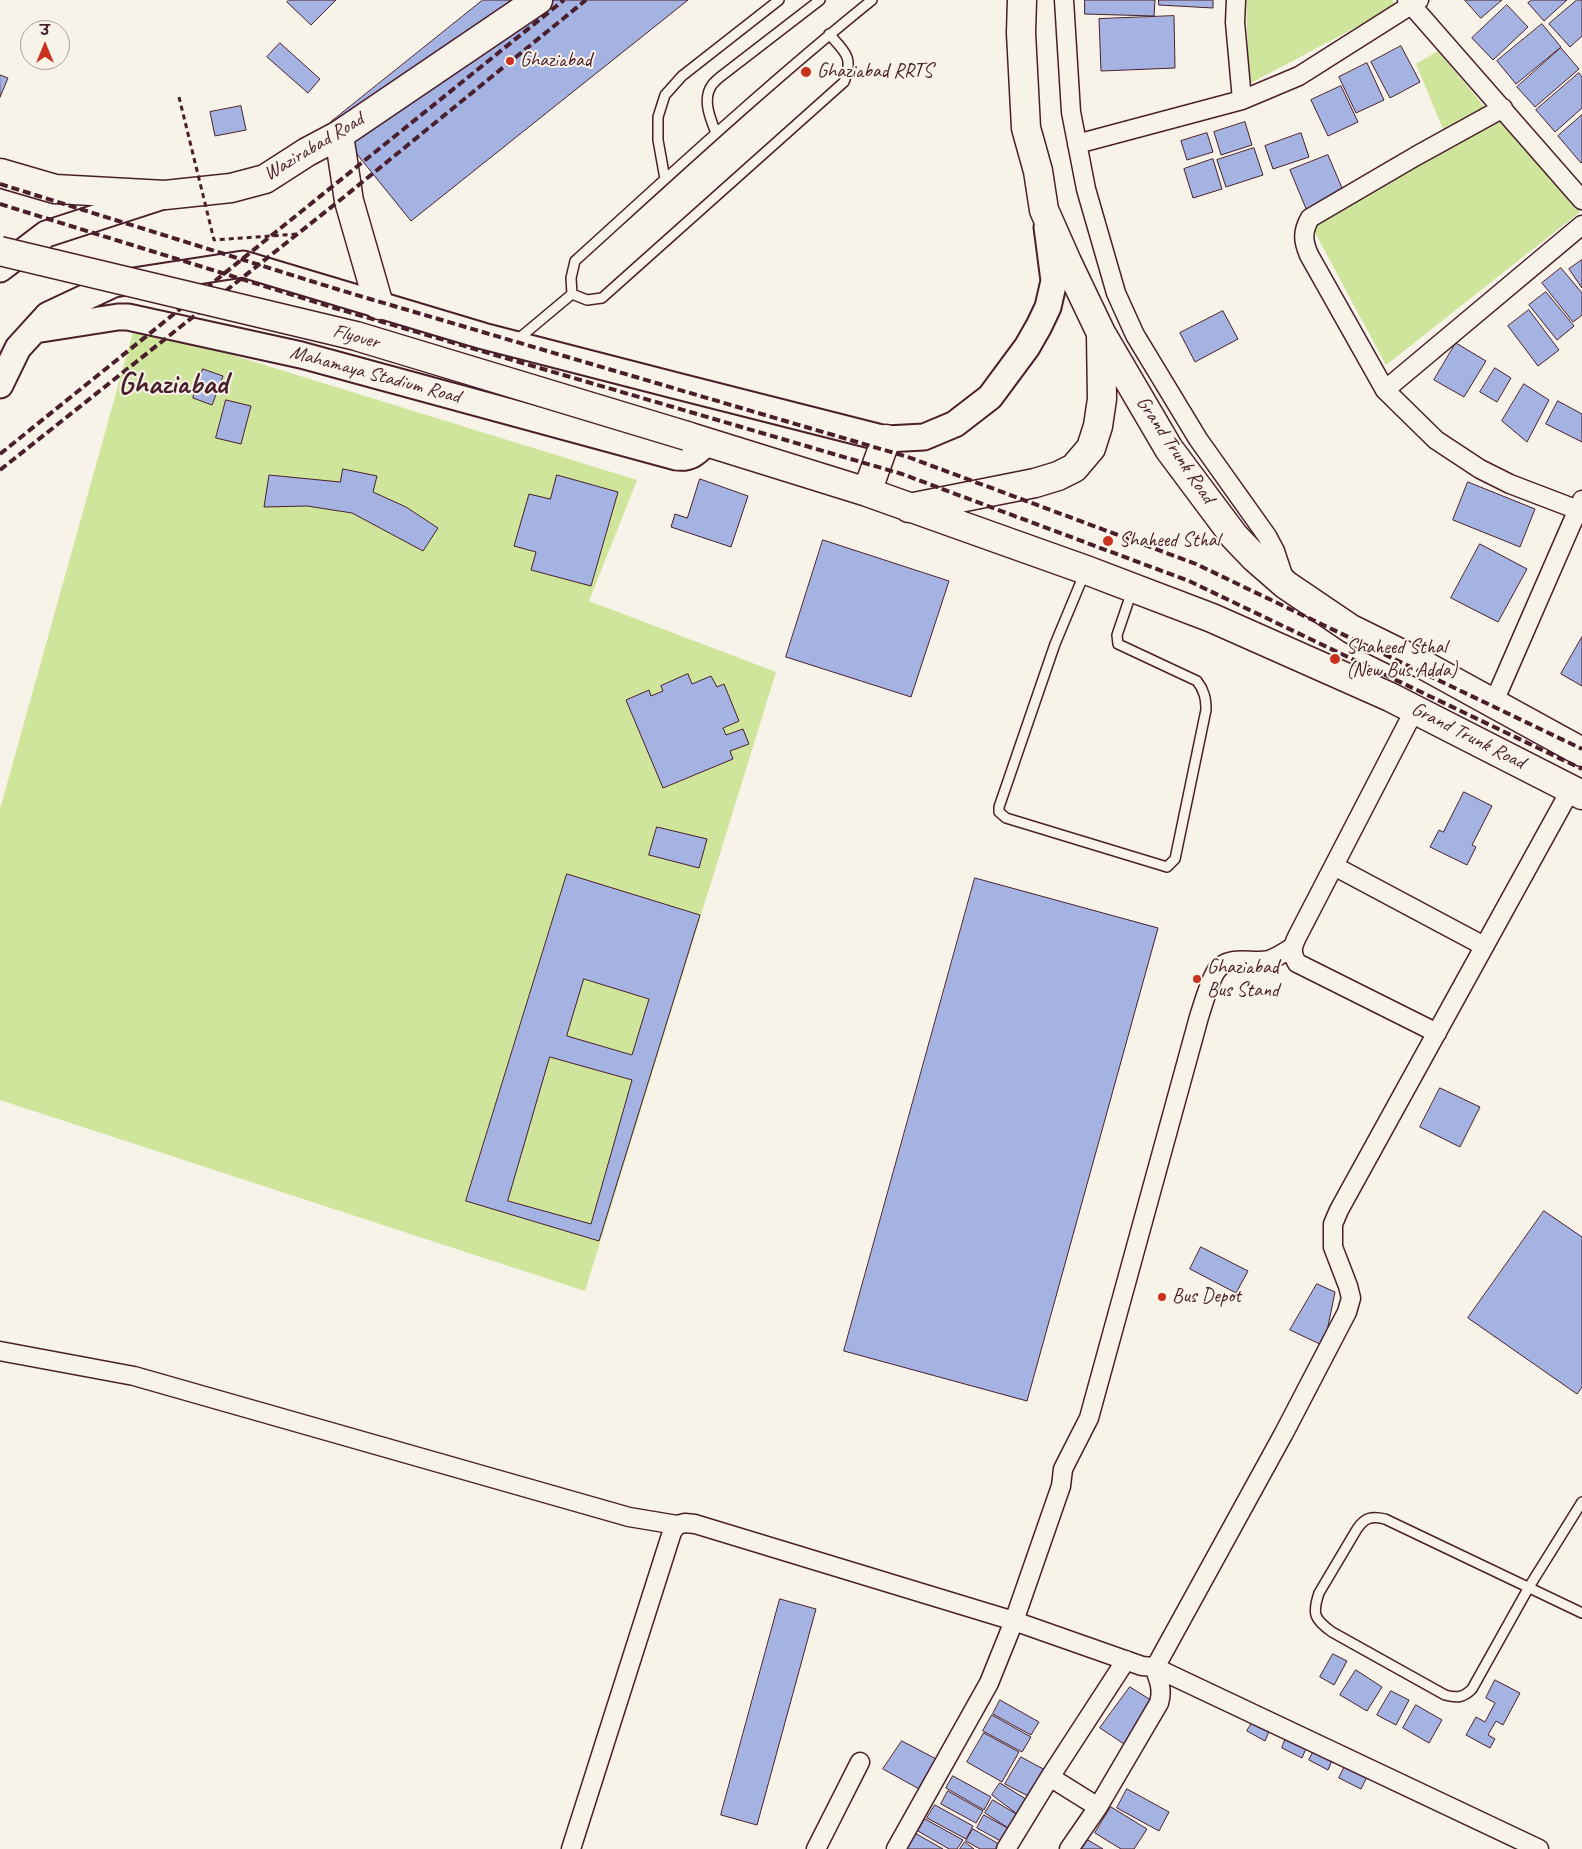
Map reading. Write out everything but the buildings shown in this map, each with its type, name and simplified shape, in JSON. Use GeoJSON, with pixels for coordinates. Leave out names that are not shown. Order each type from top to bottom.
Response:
{"type":"FeatureCollection","features":[{"type":"Feature","properties":{"kind":"highway","name":"Wazirabad Road"},"geometry":{"type":"LineString","coordinates":[[0,173],[55,189],[165,195],[230,188],[265,179],[307,152],[340,135],[538,0]]}},
{"type":"Feature","properties":{"kind":"highway","name":"Grand Trunk Road"},"geometry":{"type":"LineString","coordinates":[[1022,0],[1020,33],[1026,128],[1038,171],[1044,210],[1101,333],[1170,449],[1234,536],[1255,558],[1286,585],[1351,629],[1422,664],[1582,752]]}},
{"type":"Feature","properties":{"kind":"highway"},"geometry":{"type":"LineString","coordinates":[[340,135],[349,201],[379,305]]}},
{"type":"Feature","properties":{"kind":"highway","name":"Flyover"},"geometry":{"type":"LineString","coordinates":[[0,251],[356,336],[697,439]]}},
{"type":"Feature","properties":{"kind":"highway"},"geometry":{"type":"LineString","coordinates":[[908,508],[1035,483],[1058,476],[1074,468],[1090,448],[1098,426],[1102,399],[1101,333]]}},
{"type":"Feature","properties":{"kind":"highway","name":"Grand Trunk Road"},"geometry":{"type":"LineString","coordinates":[[697,439],[867,492],[1086,570],[1212,618],[1415,709],[1576,792]]}},
{"type":"Feature","properties":{"kind":"highway"},"geometry":{"type":"LineString","coordinates":[[867,492],[886,439]]}},
{"type":"Feature","properties":{"kind":"main road"},"geometry":{"type":"LineString","coordinates":[[0,269],[46,234],[165,195]]}},
{"type":"Feature","properties":{"kind":"main road"},"geometry":{"type":"LineString","coordinates":[[0,385],[18,348],[48,315],[114,284],[243,264],[513,344],[886,439],[924,437],[955,424],[990,397],[1027,347],[1039,326],[1048,307],[1054,282],[1044,210]]}},
{"type":"Feature","properties":{"kind":"main road","name":"Mahamaya Stadium Road"},"geometry":{"type":"LineString","coordinates":[[34,330],[128,317],[300,355],[676,457],[682,458],[693,455],[697,439]]}},
{"type":"Feature","properties":{"kind":"street"},"geometry":{"type":"LineString","coordinates":[[1064,0],[1071,112],[1086,189],[1116,293],[1135,335],[1198,439],[1267,536],[1286,585]]}},
{"type":"Feature","properties":{"kind":"street"},"geometry":{"type":"LineString","coordinates":[[1236,0],[1235,22],[1242,100]]}},
{"type":"Feature","properties":{"kind":"street"},"geometry":{"type":"LineString","coordinates":[[1077,144],[1242,100],[1299,76],[1412,2],[1582,200]]}},
{"type":"Feature","properties":{"kind":"street"},"geometry":{"type":"LineString","coordinates":[[1493,704],[1580,505],[1510,484],[1480,469],[1436,440],[1385,390],[1309,255],[1303,236],[1304,227],[1310,218],[1503,108]]}},
{"type":"Feature","properties":{"kind":"street"},"geometry":{"type":"LineString","coordinates":[[1385,390],[1582,225]]}},
{"type":"Feature","properties":{"kind":"street"},"geometry":{"type":"LineString","coordinates":[[1415,709],[1293,947],[1293,955],[1297,963],[1436,1033]]}},
{"type":"Feature","properties":{"kind":"street"},"geometry":{"type":"LineString","coordinates":[[1154,1667],[1280,1442],[1347,1312],[1351,1298],[1333,1247],[1333,1224],[1339,1210],[1484,946],[1576,792]]}},
{"type":"Feature","properties":{"kind":"street"},"geometry":{"type":"LineString","coordinates":[[1334,866],[1484,946]]}},
{"type":"Feature","properties":{"kind":"street"},"geometry":{"type":"LineString","coordinates":[[896,1849],[981,1699],[1014,1621],[1061,1486],[1063,1469],[1089,1418],[1199,1017],[1216,971],[1223,963],[1242,960],[1267,960],[1283,954],[1293,947]]}},
{"type":"Feature","properties":{"kind":"street"},"geometry":{"type":"LineString","coordinates":[[0,1351],[134,1376],[628,1517],[677,1525],[695,1524],[1014,1621],[1148,1668],[1154,1667],[1539,1849]]}},
{"type":"Feature","properties":{"kind":"street"},"geometry":{"type":"LineString","coordinates":[[570,1849],[672,1532],[677,1525]]}},
{"type":"Feature","properties":{"kind":"street"},"geometry":{"type":"LineString","coordinates":[[1006,1849],[1126,1660]]}},
{"type":"Feature","properties":{"kind":"street"},"geometry":{"type":"LineString","coordinates":[[1069,1849],[1098,1807],[1159,1703],[1162,1695],[1154,1667]]}},
{"type":"Feature","properties":{"kind":"street"},"geometry":{"type":"LineString","coordinates":[[816,1849],[860,1762]]}},
{"type":"Feature","properties":{"kind":"street"},"geometry":{"type":"LineString","coordinates":[[1050,1777],[1098,1807]]}},
{"type":"Feature","properties":{"kind":"lane"},"geometry":{"type":"LineString","coordinates":[[665,179],[658,140],[658,117],[665,95],[682,76],[779,0]]}},
{"type":"Feature","properties":{"kind":"lane"},"geometry":{"type":"LineString","coordinates":[[716,133],[709,117],[707,102],[711,86],[820,0]]}},
{"type":"Feature","properties":{"kind":"lane"},"geometry":{"type":"LineString","coordinates":[[572,294],[570,278],[575,261],[716,133],[829,34],[872,0]]}},
{"type":"Feature","properties":{"kind":"lane"},"geometry":{"type":"LineString","coordinates":[[572,294],[588,300],[602,298],[844,82],[849,69],[847,55],[829,34]]}},
{"type":"Feature","properties":{"kind":"lane"},"geometry":{"type":"LineString","coordinates":[[513,344],[572,294]]}},
{"type":"Feature","properties":{"kind":"lane"},"geometry":{"type":"LineString","coordinates":[[1086,570],[1055,644],[998,807],[998,812],[1006,818],[1167,867],[1175,859],[1206,710],[1206,698],[1203,688],[1197,681],[1123,648],[1118,644],[1117,635],[1133,588]]}},
{"type":"Feature","properties":{"kind":"lane"},"geometry":{"type":"LineString","coordinates":[[1582,1502],[1529,1588],[1472,1689],[1465,1696],[1456,1698],[1445,1695],[1332,1632],[1321,1624],[1316,1617],[1315,1605],[1319,1593],[1357,1528],[1362,1521],[1369,1517],[1385,1519],[1529,1588],[1582,1613]]}},
{"type":"Feature","properties":{"kind":"path"},"geometry":{"type":"LineString","coordinates":[[179,97],[214,240],[298,234]]}},
{"type":"Feature","properties":{"kind":"green space"},"geometry":{"type":"Polygon","coordinates":[[[1246,0],[1392,0],[1396,6],[1249,84],[1246,0]]]}},
{"type":"Feature","properties":{"kind":"green space"},"geometry":{"type":"Polygon","coordinates":[[[1438,51],[1488,111],[1445,134],[1416,64],[1438,51]]]}},
{"type":"Feature","properties":{"kind":"green space"},"geometry":{"type":"Polygon","coordinates":[[[1503,114],[1580,212],[1386,365],[1312,227],[1503,114]]]}},
{"type":"Feature","properties":{"kind":"green space"},"geometry":{"type":"Polygon","coordinates":[[[135,325],[637,480],[589,601],[776,672],[585,1291],[0,1100],[0,809],[135,325]]]}},
{"type":"Feature","properties":{"kind":"railway"},"geometry":{"type":"LineString","coordinates":[[0,454],[564,0]]}},
{"type":"Feature","properties":{"kind":"railway"},"geometry":{"type":"LineString","coordinates":[[0,470],[339,201],[586,0]]}},
{"type":"Feature","properties":{"kind":"railway"},"geometry":{"type":"LineString","coordinates":[[0,184],[343,291],[908,457],[1196,564],[1582,749]]}},
{"type":"Feature","properties":{"kind":"railway"},"geometry":{"type":"LineString","coordinates":[[0,204],[338,309],[902,474],[1189,581],[1582,769]]}},
{"type":"Feature","properties":{"kind":"place","name":"Ghaziabad"},"geometry":{"type":"Point","coordinates":[510,61]}},
{"type":"Feature","properties":{"kind":"place","name":"Ghaziabad RRTS"},"geometry":{"type":"Point","coordinates":[806,72]}},
{"type":"Feature","properties":{"kind":"place","name":"Shaheed Sthal"},"geometry":{"type":"Point","coordinates":[1108,541]}},
{"type":"Feature","properties":{"kind":"place","name":"Shaheed Sthal (New Bus Adda)"},"geometry":{"type":"Point","coordinates":[1335,659]}},
{"type":"Feature","properties":{"kind":"place","name":"Ghaziabad Bus Stand"},"geometry":{"type":"Point","coordinates":[1197,979]}},
{"type":"Feature","properties":{"kind":"place","name":"Bus Depot"},"geometry":{"type":"Point","coordinates":[1162,1297]}},
{"type":"Feature","properties":{"kind":"district","name":"Ghaziabad"},"geometry":{"type":"Point","coordinates":[173,385]}}]}
